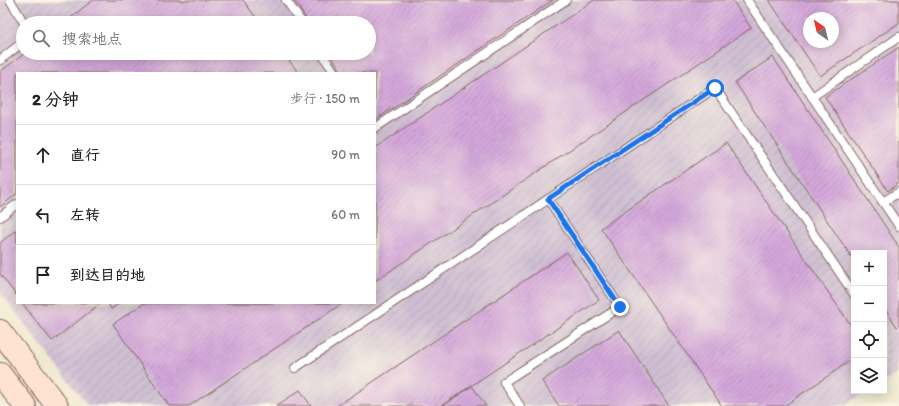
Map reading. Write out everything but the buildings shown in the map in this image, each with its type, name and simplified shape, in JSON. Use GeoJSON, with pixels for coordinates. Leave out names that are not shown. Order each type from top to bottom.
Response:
{"type":"FeatureCollection","features":[{"type":"Feature","properties":{"kind":"main road"},"geometry":{"type":"LineString","coordinates":[[0,331],[58,406]]}},
{"type":"Feature","properties":{"kind":"main road"},"geometry":{"type":"LineString","coordinates":[[0,374],[25,406]]}},
{"type":"Feature","properties":{"kind":"lane"},"geometry":{"type":"LineString","coordinates":[[10,0],[20,16]]}},
{"type":"Feature","properties":{"kind":"lane"},"geometry":{"type":"LineString","coordinates":[[286,0],[297,16]]}},
{"type":"Feature","properties":{"kind":"lane"},"geometry":{"type":"LineString","coordinates":[[376,127],[566,0]]}},
{"type":"Feature","properties":{"kind":"lane"},"geometry":{"type":"LineString","coordinates":[[747,0],[899,226]]}},
{"type":"Feature","properties":{"kind":"lane"},"geometry":{"type":"LineString","coordinates":[[812,97],[899,37]]}},
{"type":"Feature","properties":{"kind":"lane"},"geometry":{"type":"LineString","coordinates":[[0,60],[16,47]]}},
{"type":"Feature","properties":{"kind":"lane"},"geometry":{"type":"LineString","coordinates":[[326,60],[334,72]]}},
{"type":"Feature","properties":{"kind":"lane"},"geometry":{"type":"LineString","coordinates":[[295,368],[715,88],[851,290]]}},
{"type":"Feature","properties":{"kind":"lane"},"geometry":{"type":"LineString","coordinates":[[883,202],[899,192]]}},
{"type":"Feature","properties":{"kind":"lane"},"geometry":{"type":"LineString","coordinates":[[520,406],[504,382],[620,307],[548,199]]}},
{"type":"Feature","properties":{"kind":"lane"},"geometry":{"type":"LineString","coordinates":[[0,217],[16,205]]}},
{"type":"Feature","properties":{"kind":"shaded area"},"geometry":{"type":"Polygon","coordinates":[[[0,0],[899,0],[899,373],[887,380],[887,250],[851,250],[851,394],[863,394],[843,406],[88,406],[0,292],[0,0]]]}},
{"type":"Feature","properties":{"kind":"route"},"geometry":{"type":"LineString","coordinates":[[620,307],[548,199],[715,88]]}}]}
